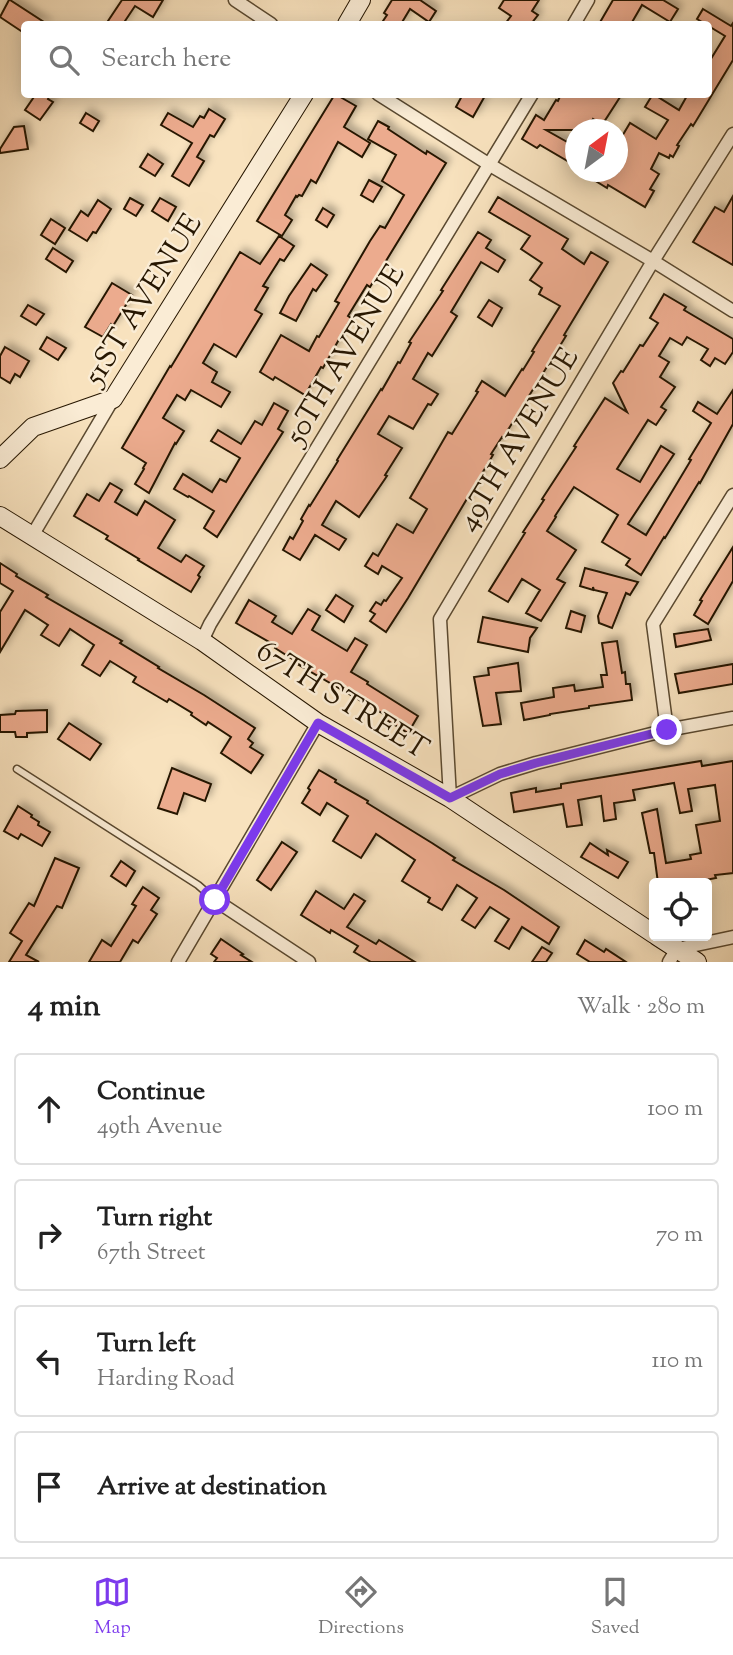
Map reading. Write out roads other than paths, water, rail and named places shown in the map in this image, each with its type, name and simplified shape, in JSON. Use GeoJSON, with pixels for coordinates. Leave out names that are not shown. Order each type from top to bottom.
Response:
{"type":"FeatureCollection","features":[{"type":"Feature","properties":{"kind":"street"},"geometry":{"type":"LineString","coordinates":[[235,0],[266,21]]}},
{"type":"Feature","properties":{"kind":"street"},"geometry":{"type":"LineString","coordinates":[[348,21],[361,0]]}},
{"type":"Feature","properties":{"kind":"street"},"geometry":{"type":"LineString","coordinates":[[576,21],[589,0]]}},
{"type":"Feature","properties":{"kind":"street","name":"51ST AVENUE"},"geometry":{"type":"LineString","coordinates":[[32,536],[113,398],[301,98]]}},
{"type":"Feature","properties":{"kind":"street"},"geometry":{"type":"LineString","coordinates":[[384,98],[733,311]]}},
{"type":"Feature","properties":{"kind":"street","name":"50TH AVENUE"},"geometry":{"type":"LineString","coordinates":[[202,641],[530,98]]}},
{"type":"Feature","properties":{"kind":"street","name":"49TH AVENUE"},"geometry":{"type":"LineString","coordinates":[[450,798],[440,619],[653,261],[733,134]]}},
{"type":"Feature","properties":{"kind":"street"},"geometry":{"type":"LineString","coordinates":[[0,459],[33,427],[113,398]]}},
{"type":"Feature","properties":{"kind":"street"},"geometry":{"type":"LineString","coordinates":[[667,730],[653,624],[733,495]]}},
{"type":"Feature","properties":{"kind":"street","name":"67TH STREET"},"geometry":{"type":"LineString","coordinates":[[0,516],[202,641],[318,723],[450,798],[649,930]]}},
{"type":"Feature","properties":{"kind":"street"},"geometry":{"type":"LineString","coordinates":[[450,798],[512,770],[667,730],[733,718]]}},
{"type":"Feature","properties":{"kind":"street"},"geometry":{"type":"LineString","coordinates":[[178,962],[318,723]]}},
{"type":"Feature","properties":{"kind":"street"},"geometry":{"type":"LineString","coordinates":[[215,900],[309,962]]}},
{"type":"Feature","properties":{"kind":"street"},"geometry":{"type":"LineString","coordinates":[[673,955],[733,937]]}},
{"type":"Feature","properties":{"kind":"street","name":"67TH STREET"},"geometry":{"type":"LineString","coordinates":[[661,941],[673,955],[697,962]]}},
{"type":"Feature","properties":{"kind":"lane"},"geometry":{"type":"LineString","coordinates":[[17,769],[177,871],[215,900]]}}]}
